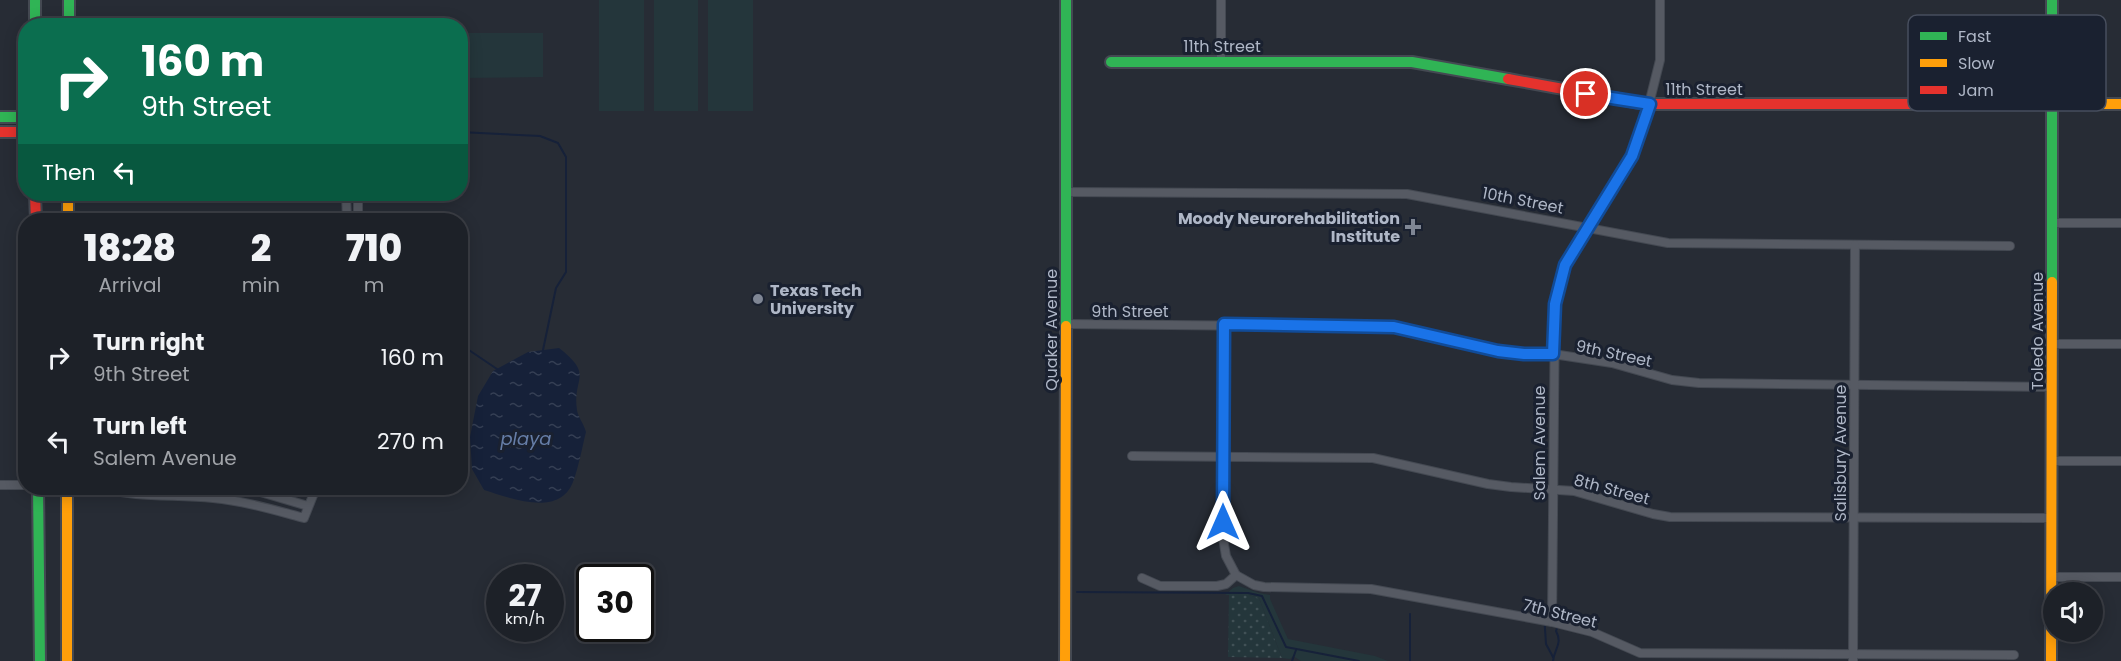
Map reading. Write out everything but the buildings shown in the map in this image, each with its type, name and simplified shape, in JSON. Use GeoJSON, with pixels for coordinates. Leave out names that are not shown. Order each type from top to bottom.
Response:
{"type":"FeatureCollection","features":[{"type":"Feature","properties":{"kind":"street"},"geometry":{"type":"LineString","coordinates":[[35,0],[35,18]]}},
{"type":"Feature","properties":{"kind":"street"},"geometry":{"type":"LineString","coordinates":[[69,0],[69,18]]}},
{"type":"Feature","properties":{"kind":"street","name":"Quaker Avenue"},"geometry":{"type":"LineString","coordinates":[[1065,661],[1066,0]]}},
{"type":"Feature","properties":{"kind":"street"},"geometry":{"type":"LineString","coordinates":[[1221,0],[1221,61]]}},
{"type":"Feature","properties":{"kind":"street","name":"Salem Avenue"},"geometry":{"type":"LineString","coordinates":[[1552,622],[1555,304],[1565,265],[1632,156],[1650,104],[1660,60],[1660,0]]}},
{"type":"Feature","properties":{"kind":"street","name":"11th Street"},"geometry":{"type":"LineString","coordinates":[[1111,62],[1412,62],[1650,104],[1908,104]]}},
{"type":"Feature","properties":{"kind":"street","name":"Toledo Avenue"},"geometry":{"type":"LineString","coordinates":[[2051,661],[2052,111]]}},
{"type":"Feature","properties":{"kind":"street"},"geometry":{"type":"LineString","coordinates":[[0,117],[18,117]]}},
{"type":"Feature","properties":{"kind":"street"},"geometry":{"type":"LineString","coordinates":[[0,132],[18,132]]}},
{"type":"Feature","properties":{"kind":"street","name":"10th Street"},"geometry":{"type":"LineString","coordinates":[[1066,192],[1407,194],[1668,243],[2010,246]]}},
{"type":"Feature","properties":{"kind":"street"},"geometry":{"type":"LineString","coordinates":[[2052,223],[2121,223]]}},
{"type":"Feature","properties":{"kind":"street","name":"Salisbury Avenue"},"geometry":{"type":"LineString","coordinates":[[1853,658],[1855,245]]}},
{"type":"Feature","properties":{"kind":"street","name":"9th Street"},"geometry":{"type":"LineString","coordinates":[[1066,324],[1394,327],[1498,351],[1553,354],[1612,363],[1672,380],[1699,383],[2052,387]]}},
{"type":"Feature","properties":{"kind":"street"},"geometry":{"type":"LineString","coordinates":[[1143,578],[1160,586],[1217,586],[1226,584],[1236,575],[1226,556],[1223,538],[1224,324]]}},
{"type":"Feature","properties":{"kind":"street"},"geometry":{"type":"LineString","coordinates":[[2052,345],[2121,344]]}},
{"type":"Feature","properties":{"kind":"street","name":"8th Street"},"geometry":{"type":"LineString","coordinates":[[1132,456],[1373,458],[1488,484],[1574,491],[1670,517],[2052,518]]}},
{"type":"Feature","properties":{"kind":"street"},"geometry":{"type":"LineString","coordinates":[[2052,461],[2121,461]]}},
{"type":"Feature","properties":{"kind":"street"},"geometry":{"type":"LineString","coordinates":[[0,485],[18,485]]}},
{"type":"Feature","properties":{"kind":"street"},"geometry":{"type":"LineString","coordinates":[[38,495],[40,661]]}},
{"type":"Feature","properties":{"kind":"street"},"geometry":{"type":"LineString","coordinates":[[67,495],[67,661]]}},
{"type":"Feature","properties":{"kind":"street"},"geometry":{"type":"LineString","coordinates":[[157,495],[214,498],[273,509],[304,518],[313,495]]}},
{"type":"Feature","properties":{"kind":"street"},"geometry":{"type":"LineString","coordinates":[[271,495],[308,506]]}},
{"type":"Feature","properties":{"kind":"street","name":"7th Street"},"geometry":{"type":"LineString","coordinates":[[1236,575],[1254,585],[1264,587],[1359,588],[1552,622],[1592,632],[1640,653],[1853,658],[2014,655]]}},
{"type":"Feature","properties":{"kind":"street"},"geometry":{"type":"LineString","coordinates":[[2052,577],[2121,577]]}},
{"type":"Feature","properties":{"kind":"shaded area"},"geometry":{"type":"Polygon","coordinates":[[[599,0],[644,0],[644,111],[599,111],[599,0]]]}},
{"type":"Feature","properties":{"kind":"shaded area"},"geometry":{"type":"Polygon","coordinates":[[[654,0],[698,0],[698,111],[654,111],[654,0]]]}},
{"type":"Feature","properties":{"kind":"shaded area"},"geometry":{"type":"Polygon","coordinates":[[[708,0],[753,0],[753,111],[708,111],[708,0]]]}},
{"type":"Feature","properties":{"kind":"shaded area"},"geometry":{"type":"Polygon","coordinates":[[[468,33],[543,33],[543,77],[468,78],[468,33]]]}},
{"type":"Feature","properties":{"kind":"shaded area"},"geometry":{"type":"Polygon","coordinates":[[[1239,586],[1270,595],[1288,639],[1375,656],[1388,661],[1301,661],[1293,656],[1290,659],[1282,658],[1259,598],[1249,595],[1225,595],[1239,586]]]}},
{"type":"Feature","properties":{"kind":"shaded area"},"geometry":{"type":"Polygon","coordinates":[[[1229,595],[1249,595],[1259,598],[1282,658],[1228,657],[1229,595]]]}},
{"type":"Feature","properties":{"kind":"water","name":"playa"},"geometry":{"type":"Polygon","coordinates":[[[559,348],[570,357],[579,371],[577,410],[586,432],[573,482],[566,493],[557,500],[546,502],[520,500],[484,490],[472,469],[470,437],[478,396],[493,371],[528,352],[559,348]]]}},
{"type":"Feature","properties":{"kind":"waterway"},"geometry":{"type":"LineString","coordinates":[[468,132],[540,136],[558,143],[566,157],[566,272],[556,288],[543,350]]}},
{"type":"Feature","properties":{"kind":"waterway"},"geometry":{"type":"LineString","coordinates":[[468,349],[497,369]]}},
{"type":"Feature","properties":{"kind":"waterway"},"geometry":{"type":"LineString","coordinates":[[1077,592],[1248,593],[1262,596],[1286,647],[1359,661]]}},
{"type":"Feature","properties":{"kind":"waterway"},"geometry":{"type":"LineString","coordinates":[[1410,614],[1410,661]]}},
{"type":"Feature","properties":{"kind":"waterway"},"geometry":{"type":"LineString","coordinates":[[1544,614],[1546,644],[1553,657]]}},
{"type":"Feature","properties":{"kind":"waterway"},"geometry":{"type":"LineString","coordinates":[[1553,661],[1559,639],[1556,631],[1561,617]]}},
{"type":"Feature","properties":{"kind":"waterway"},"geometry":{"type":"LineString","coordinates":[[1292,661],[1296,650]]}},
{"type":"Feature","properties":{"kind":"traffic: fast"},"geometry":{"type":"LineString","coordinates":[[35,0],[35,18]]}},
{"type":"Feature","properties":{"kind":"traffic: fast"},"geometry":{"type":"LineString","coordinates":[[69,0],[69,18]]}},
{"type":"Feature","properties":{"kind":"traffic: fast"},"geometry":{"type":"LineString","coordinates":[[1066,0],[1066,326]]}},
{"type":"Feature","properties":{"kind":"traffic: fast"},"geometry":{"type":"LineString","coordinates":[[2052,0],[2052,15]]}},
{"type":"Feature","properties":{"kind":"traffic: fast"},"geometry":{"type":"LineString","coordinates":[[1111,62],[1412,62],[1508,79]]}},
{"type":"Feature","properties":{"kind":"traffic: fast"},"geometry":{"type":"LineString","coordinates":[[2052,111],[2052,282]]}},
{"type":"Feature","properties":{"kind":"traffic: fast"},"geometry":{"type":"LineString","coordinates":[[0,117],[18,117]]}},
{"type":"Feature","properties":{"kind":"traffic: fast"},"geometry":{"type":"LineString","coordinates":[[38,495],[40,661]]}},
{"type":"Feature","properties":{"kind":"traffic: slow"},"geometry":{"type":"LineString","coordinates":[[2106,104],[2121,104]]}},
{"type":"Feature","properties":{"kind":"traffic: slow"},"geometry":{"type":"LineString","coordinates":[[68,201],[68,213]]}},
{"type":"Feature","properties":{"kind":"traffic: slow"},"geometry":{"type":"LineString","coordinates":[[2051,661],[2052,282]]}},
{"type":"Feature","properties":{"kind":"traffic: slow"},"geometry":{"type":"LineString","coordinates":[[1065,661],[1066,326]]}},
{"type":"Feature","properties":{"kind":"traffic: slow"},"geometry":{"type":"LineString","coordinates":[[67,495],[67,661]]}},
{"type":"Feature","properties":{"kind":"traffic: jam"},"geometry":{"type":"LineString","coordinates":[[1508,79],[1646,104],[1908,104]]}},
{"type":"Feature","properties":{"kind":"traffic: jam"},"geometry":{"type":"LineString","coordinates":[[0,132],[18,132]]}},
{"type":"Feature","properties":{"kind":"traffic: jam"},"geometry":{"type":"LineString","coordinates":[[35,201],[36,213]]}},
{"type":"Feature","properties":{"kind":"place","name":"Moody Neurorehabilitation Institute"},"geometry":{"type":"Point","coordinates":[1413,227]}},
{"type":"Feature","properties":{"kind":"place","name":"Texas Tech University"},"geometry":{"type":"Point","coordinates":[758,299]}},
{"type":"Feature","properties":{"kind":"route"},"geometry":{"type":"LineString","coordinates":[[1223,522],[1224,324],[1394,327],[1498,351],[1553,354],[1555,304],[1565,265],[1632,156],[1650,104],[1586,94]]}}]}
